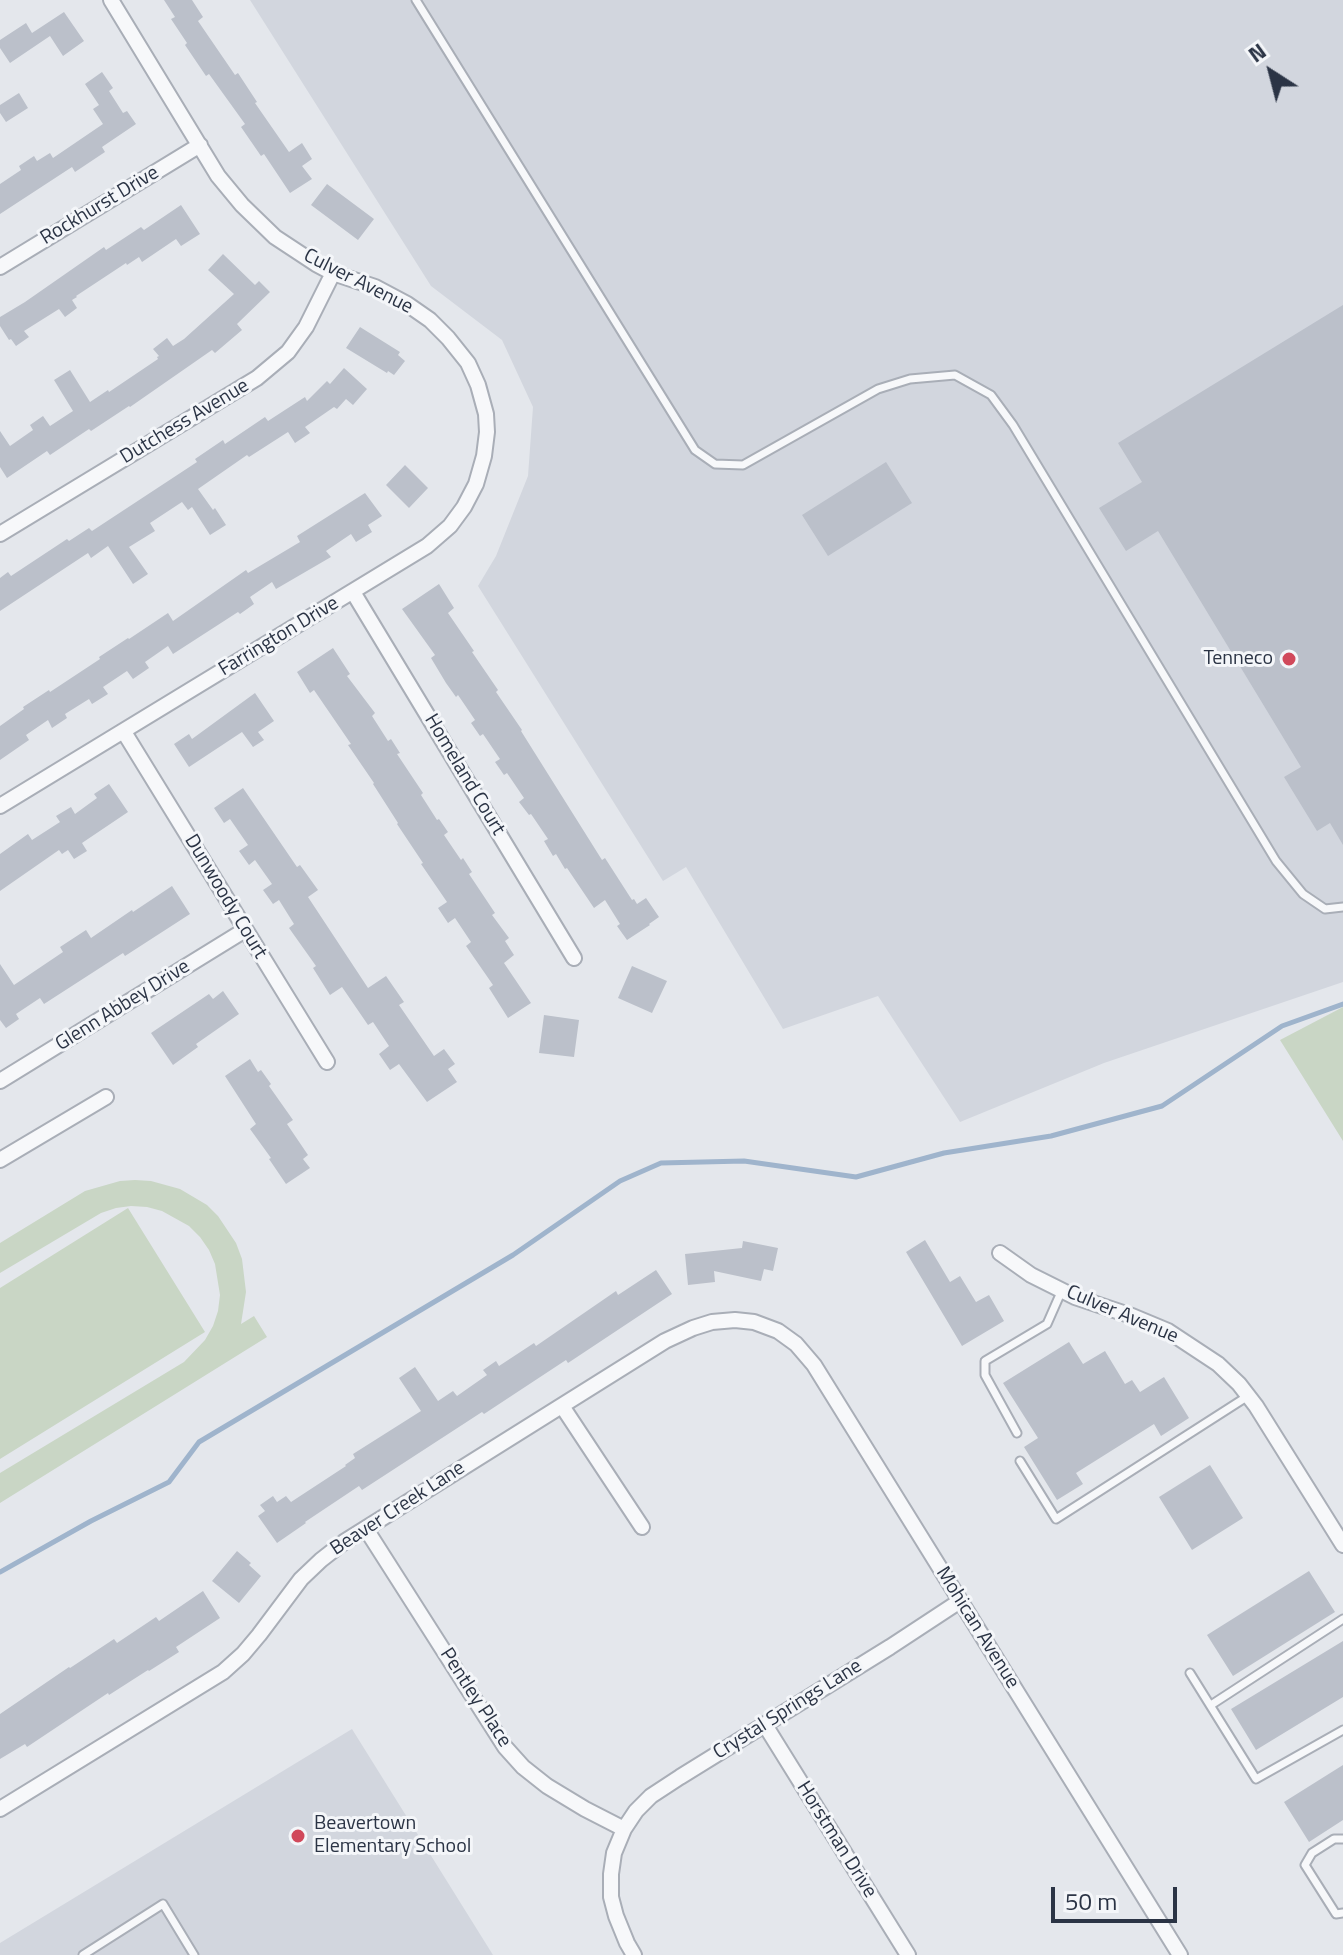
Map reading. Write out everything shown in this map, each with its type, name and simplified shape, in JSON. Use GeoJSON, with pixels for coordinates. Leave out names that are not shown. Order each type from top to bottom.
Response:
{"type":"FeatureCollection","features":[{"type":"Feature","properties":{"kind":"street","name":"Culver Avenue"},"geometry":{"type":"LineString","coordinates":[[111,0],[218,176],[242,205],[265,229],[316,264],[375,287],[430,320],[468,363],[486,414]]}},
{"type":"Feature","properties":{"kind":"street","name":"Rockhurst Drive"},"geometry":{"type":"LineString","coordinates":[[0,267],[200,145]]}},
{"type":"Feature","properties":{"kind":"street","name":"Dutchess Avenue"},"geometry":{"type":"LineString","coordinates":[[0,534],[257,378],[288,352],[306,327],[333,273]]}},
{"type":"Feature","properties":{"kind":"street","name":"Farrington Drive"},"geometry":{"type":"LineString","coordinates":[[0,806],[435,540],[464,507],[476,484],[484,456],[486,414]]}},
{"type":"Feature","properties":{"kind":"street","name":"Homeland Court"},"geometry":{"type":"LineString","coordinates":[[353,592],[574,958]]}},
{"type":"Feature","properties":{"kind":"street","name":"Dunwoody Court"},"geometry":{"type":"LineString","coordinates":[[124,732],[327,1062]]}},
{"type":"Feature","properties":{"kind":"street","name":"Glenn Abbey Drive"},"geometry":{"type":"LineString","coordinates":[[0,1081],[245,930]]}},
{"type":"Feature","properties":{"kind":"street"},"geometry":{"type":"LineString","coordinates":[[0,1160],[106,1097]]}},
{"type":"Feature","properties":{"kind":"street","name":"Culver Avenue"},"geometry":{"type":"LineString","coordinates":[[1000,1253],[1031,1275],[1181,1339],[1218,1364],[1248,1396],[1343,1545]]}},
{"type":"Feature","properties":{"kind":"street","name":"Beaver Creek Lane"},"geometry":{"type":"LineString","coordinates":[[0,1809],[223,1672],[259,1635],[301,1579],[321,1560],[366,1529],[665,1341],[712,1322],[754,1322]]}},
{"type":"Feature","properties":{"kind":"street","name":"Mohican Avenue"},"geometry":{"type":"LineString","coordinates":[[754,1322],[778,1331],[796,1344],[814,1365],[1180,1955]]}},
{"type":"Feature","properties":{"kind":"street"},"geometry":{"type":"LineString","coordinates":[[562,1406],[642,1527]]}},
{"type":"Feature","properties":{"kind":"street","name":"Pentley Place"},"geometry":{"type":"LineString","coordinates":[[366,1529],[505,1747],[523,1767],[547,1786],[624,1829]]}},
{"type":"Feature","properties":{"kind":"street","name":"Crystal Springs Lane"},"geometry":{"type":"LineString","coordinates":[[624,1829],[651,1796],[960,1601]]}},
{"type":"Feature","properties":{"kind":"street","name":"Horstman Drive"},"geometry":{"type":"LineString","coordinates":[[765,1725],[908,1955]]}},
{"type":"Feature","properties":{"kind":"street"},"geometry":{"type":"LineString","coordinates":[[624,1829],[614,1853],[611,1897],[634,1955]]}},
{"type":"Feature","properties":{"kind":"lane"},"geometry":{"type":"LineString","coordinates":[[416,0],[695,450],[715,464],[743,465],[878,389],[910,379],[955,375],[991,395],[1013,425],[1276,861],[1303,894],[1325,909],[1343,907]]}},
{"type":"Feature","properties":{"kind":"lane"},"geometry":{"type":"LineString","coordinates":[[1017,1433],[985,1375],[985,1361],[1047,1324],[1062,1290]]}},
{"type":"Feature","properties":{"kind":"lane"},"geometry":{"type":"LineString","coordinates":[[1020,1461],[1056,1519],[1248,1396]]}},
{"type":"Feature","properties":{"kind":"lane"},"geometry":{"type":"LineString","coordinates":[[1211,1705],[1343,1619]]}},
{"type":"Feature","properties":{"kind":"lane"},"geometry":{"type":"LineString","coordinates":[[1190,1673],[1256,1779],[1343,1730]]}},
{"type":"Feature","properties":{"kind":"lane"},"geometry":{"type":"LineString","coordinates":[[1343,1839],[1334,1839],[1312,1853],[1305,1865],[1336,1914],[1343,1913]]}},
{"type":"Feature","properties":{"kind":"lane"},"geometry":{"type":"LineString","coordinates":[[83,1955],[163,1904],[194,1955]]}},
{"type":"Feature","properties":{"kind":"shaded area"},"geometry":{"type":"Polygon","coordinates":[[[250,0],[1343,0],[1343,982],[1104,1063],[960,1122],[878,996],[783,1029],[686,867],[663,881],[478,586],[496,556],[528,476],[533,407],[502,340],[431,286],[250,0]]]}},
{"type":"Feature","properties":{"kind":"shaded area","name":"Beavertown Elementary School"},"geometry":{"type":"Polygon","coordinates":[[[352,1729],[493,1955],[0,1955],[0,1943],[352,1729]]]}},
{"type":"Feature","properties":{"kind":"green space"},"geometry":{"type":"Polygon","coordinates":[[[1343,1007],[1343,1141],[1280,1040],[1343,1007]]]}},
{"type":"Feature","properties":{"kind":"green space"},"geometry":{"type":"Polygon","coordinates":[[[135,1180],[180,1189],[207,1205],[218,1216],[236,1243],[242,1259],[246,1292],[241,1324],[254,1316],[267,1337],[0,1503],[0,1473],[184,1362],[205,1340],[213,1326],[220,1295],[215,1264],[209,1250],[189,1226],[162,1211],[147,1207],[131,1206],[101,1213],[0,1273],[0,1243],[85,1191],[135,1180]]]}},
{"type":"Feature","properties":{"kind":"green space"},"geometry":{"type":"Polygon","coordinates":[[[128,1208],[205,1332],[0,1459],[0,1288],[128,1208]]]}},
{"type":"Feature","properties":{"kind":"building"},"geometry":{"type":"Polygon","coordinates":[[[164,0],[192,0],[203,17],[198,21],[235,75],[238,73],[289,152],[302,143],[312,159],[302,166],[312,179],[290,193],[241,127],[245,124],[185,45],[187,43],[171,19],[175,17],[164,0]]]}},
{"type":"Feature","properties":{"kind":"building"},"geometry":{"type":"Polygon","coordinates":[[[64,12],[84,41],[63,56],[50,36],[10,63],[0,48],[0,40],[26,23],[32,33],[64,12]]]}},
{"type":"Feature","properties":{"kind":"building"},"geometry":{"type":"Polygon","coordinates":[[[102,72],[113,88],[109,91],[123,113],[127,111],[136,124],[102,147],[105,152],[75,172],[72,167],[0,214],[0,184],[21,170],[19,166],[34,156],[37,161],[50,153],[53,158],[103,124],[93,109],[99,105],[85,84],[102,72]]]}},
{"type":"Feature","properties":{"kind":"building"},"geometry":{"type":"Polygon","coordinates":[[[19,93],[28,108],[6,122],[0,113],[0,105],[19,93]]]}},
{"type":"Feature","properties":{"kind":"building"},"geometry":{"type":"Polygon","coordinates":[[[327,184],[374,219],[358,240],[311,205],[327,184]]]}},
{"type":"Feature","properties":{"kind":"building"},"geometry":{"type":"Polygon","coordinates":[[[181,205],[200,234],[181,246],[176,239],[142,262],[139,257],[126,263],[76,296],[72,300],[77,308],[65,317],[59,309],[24,331],[29,337],[16,346],[9,340],[0,326],[0,317],[104,247],[106,250],[141,227],[144,230],[181,205]]]}},
{"type":"Feature","properties":{"kind":"building"},"geometry":{"type":"Polygon","coordinates":[[[223,254],[255,285],[259,281],[270,292],[237,324],[242,330],[215,353],[212,350],[130,407],[50,455],[47,451],[7,478],[0,467],[0,431],[10,446],[33,430],[30,425],[43,416],[50,426],[73,411],[54,380],[70,370],[90,402],[158,359],[153,349],[167,338],[173,346],[184,339],[234,294],[208,270],[223,254]]]}},
{"type":"Feature","properties":{"kind":"building","name":"Tenneco"},"geometry":{"type":"Polygon","coordinates":[[[1343,305],[1343,845],[1330,823],[1317,831],[1284,777],[1301,767],[1158,531],[1126,551],[1099,508],[1142,482],[1118,443],[1343,305]]]}},
{"type":"Feature","properties":{"kind":"building"},"geometry":{"type":"Polygon","coordinates":[[[360,327],[400,352],[398,355],[405,361],[394,375],[346,348],[360,327]]]}},
{"type":"Feature","properties":{"kind":"building"},"geometry":{"type":"Polygon","coordinates":[[[344,368],[367,389],[353,405],[346,399],[337,409],[334,407],[305,427],[310,433],[295,443],[288,432],[249,457],[247,455],[198,489],[226,525],[210,535],[192,507],[188,510],[182,502],[150,523],[155,531],[129,547],[148,574],[133,584],[108,546],[91,558],[88,553],[0,611],[0,578],[8,572],[11,576],[67,539],[69,541],[89,528],[92,531],[197,462],[195,459],[223,440],[225,444],[265,417],[268,421],[305,397],[307,401],[327,381],[330,384],[344,368]]]}},
{"type":"Feature","properties":{"kind":"building"},"geometry":{"type":"Polygon","coordinates":[[[886,462],[912,503],[828,556],[802,515],[886,462]]]}},
{"type":"Feature","properties":{"kind":"building"},"geometry":{"type":"Polygon","coordinates":[[[405,465],[428,488],[409,508],[386,485],[405,465]]]}},
{"type":"Feature","properties":{"kind":"building"},"geometry":{"type":"Polygon","coordinates":[[[365,493],[382,516],[368,525],[372,532],[356,542],[351,534],[326,551],[331,557],[276,589],[272,582],[250,597],[254,604],[240,614],[238,612],[173,654],[168,646],[145,662],[149,668],[133,679],[127,671],[103,687],[108,694],[92,704],[89,699],[65,714],[67,718],[52,728],[48,720],[26,735],[29,740],[0,760],[0,726],[23,707],[168,613],[173,621],[246,570],[248,573],[300,542],[297,536],[365,493]]]}},
{"type":"Feature","properties":{"kind":"building"},"geometry":{"type":"Polygon","coordinates":[[[439,584],[454,608],[448,613],[602,860],[605,858],[632,900],[637,904],[646,898],[659,917],[627,940],[605,900],[594,908],[556,854],[553,856],[544,841],[548,839],[519,802],[524,798],[507,773],[504,775],[495,762],[500,759],[483,734],[480,736],[471,723],[475,720],[446,683],[431,658],[435,655],[402,609],[439,584]]]}},
{"type":"Feature","properties":{"kind":"building"},"geometry":{"type":"Polygon","coordinates":[[[333,648],[350,674],[347,676],[375,713],[372,716],[400,753],[397,754],[423,793],[421,795],[448,832],[444,835],[472,872],[469,874],[509,938],[505,941],[514,955],[504,963],[531,1003],[508,1018],[489,988],[493,985],[466,946],[471,942],[455,918],[448,923],[438,908],[447,902],[348,745],[351,744],[314,690],[310,693],[297,672],[333,648]]]}},
{"type":"Feature","properties":{"kind":"building"},"geometry":{"type":"Polygon","coordinates":[[[255,693],[274,721],[258,732],[264,740],[253,747],[242,732],[189,767],[174,744],[189,734],[192,739],[255,693]]]}},
{"type":"Feature","properties":{"kind":"building"},"geometry":{"type":"Polygon","coordinates":[[[109,784],[128,812],[82,843],[87,851],[74,859],[68,850],[62,854],[59,850],[0,891],[0,854],[28,834],[32,840],[60,822],[56,816],[71,807],[75,814],[97,798],[94,794],[109,784]]]}},
{"type":"Feature","properties":{"kind":"building"},"geometry":{"type":"Polygon","coordinates":[[[243,788],[297,867],[300,865],[318,890],[308,897],[368,988],[386,976],[404,1002],[399,1005],[434,1056],[444,1049],[455,1064],[448,1069],[457,1082],[427,1102],[399,1064],[390,1070],[379,1054],[389,1046],[373,1022],[368,1025],[342,987],[330,995],[313,968],[316,966],[289,928],[294,924],[279,900],[273,904],[263,890],[272,884],[255,860],[249,865],[239,851],[248,845],[230,819],[224,823],[214,808],[243,788]]]}},
{"type":"Feature","properties":{"kind":"building"},"geometry":{"type":"Polygon","coordinates":[[[172,886],[190,914],[44,1004],[40,998],[16,1014],[19,1019],[6,1028],[0,1020],[0,964],[14,985],[63,952],[60,947],[86,930],[91,938],[172,886]]]}},
{"type":"Feature","properties":{"kind":"building"},"geometry":{"type":"Polygon","coordinates":[[[632,966],[667,981],[652,1013],[618,998],[632,966]]]}},
{"type":"Feature","properties":{"kind":"building"},"geometry":{"type":"Polygon","coordinates":[[[223,991],[239,1014],[196,1044],[198,1047],[173,1065],[151,1033],[209,994],[213,999],[223,991]]]}},
{"type":"Feature","properties":{"kind":"building"},"geometry":{"type":"Polygon","coordinates":[[[544,1015],[579,1020],[574,1057],[539,1053],[544,1015]]]}},
{"type":"Feature","properties":{"kind":"building"},"geometry":{"type":"Polygon","coordinates":[[[250,1059],[271,1084],[269,1086],[293,1120],[287,1124],[308,1155],[303,1159],[310,1168],[286,1184],[250,1129],[256,1124],[225,1076],[250,1059]]]}},
{"type":"Feature","properties":{"kind":"building"},"geometry":{"type":"Polygon","coordinates":[[[925,1240],[950,1282],[960,1276],[976,1302],[989,1295],[1004,1321],[962,1346],[906,1252],[925,1240]]]}},
{"type":"Feature","properties":{"kind":"building"},"geometry":{"type":"Polygon","coordinates":[[[743,1241],[778,1248],[773,1271],[764,1269],[761,1281],[714,1271],[715,1282],[688,1285],[685,1254],[742,1248],[743,1241]]]}},
{"type":"Feature","properties":{"kind":"building"},"geometry":{"type":"Polygon","coordinates":[[[656,1270],[672,1294],[568,1363],[566,1360],[362,1490],[359,1486],[277,1543],[258,1516],[265,1511],[260,1505],[273,1496],[277,1502],[286,1496],[291,1502],[346,1466],[355,1458],[353,1454],[421,1411],[399,1378],[415,1367],[438,1401],[453,1391],[457,1396],[487,1375],[483,1370],[496,1361],[499,1366],[534,1343],[536,1346],[616,1291],[618,1295],[656,1270]]]}},
{"type":"Feature","properties":{"kind":"building"},"geometry":{"type":"Polygon","coordinates":[[[1069,1342],[1083,1364],[1105,1351],[1125,1384],[1132,1380],[1140,1392],[1164,1377],[1189,1418],[1161,1436],[1154,1424],[1076,1473],[1083,1484],[1057,1500],[1024,1447],[1038,1438],[1003,1383],[1069,1342]]]}},
{"type":"Feature","properties":{"kind":"building"},"geometry":{"type":"Polygon","coordinates":[[[1210,1465],[1243,1518],[1192,1550],[1159,1497],[1210,1465]]]}},
{"type":"Feature","properties":{"kind":"building"},"geometry":{"type":"Polygon","coordinates":[[[237,1551],[261,1576],[239,1603],[212,1581],[237,1551]]]}},
{"type":"Feature","properties":{"kind":"building"},"geometry":{"type":"Polygon","coordinates":[[[1309,1571],[1335,1612],[1233,1676],[1207,1635],[1309,1571]]]}},
{"type":"Feature","properties":{"kind":"building"},"geometry":{"type":"Polygon","coordinates":[[[203,1591],[220,1618],[176,1647],[179,1652],[108,1693],[27,1747],[25,1744],[0,1759],[0,1714],[114,1639],[117,1643],[156,1617],[159,1621],[203,1591]]]}},
{"type":"Feature","properties":{"kind":"building"},"geometry":{"type":"Polygon","coordinates":[[[1343,1641],[1343,1697],[1256,1750],[1231,1709],[1343,1641]]]}},
{"type":"Feature","properties":{"kind":"building"},"geometry":{"type":"Polygon","coordinates":[[[1343,1765],[1343,1820],[1309,1842],[1284,1802],[1343,1765]]]}},
{"type":"Feature","properties":{"kind":"waterway"},"geometry":{"type":"LineString","coordinates":[[0,1572],[169,1482],[199,1442],[513,1255],[620,1181],[661,1163],[744,1161],[856,1177],[944,1153],[1051,1136],[1162,1106],[1282,1026],[1343,1004]]}},
{"type":"Feature","properties":{"kind":"place","name":"Tenneco"},"geometry":{"type":"Point","coordinates":[1289,659]}},
{"type":"Feature","properties":{"kind":"place","name":"Beavertown Elementary School"},"geometry":{"type":"Point","coordinates":[298,1836]}}]}
